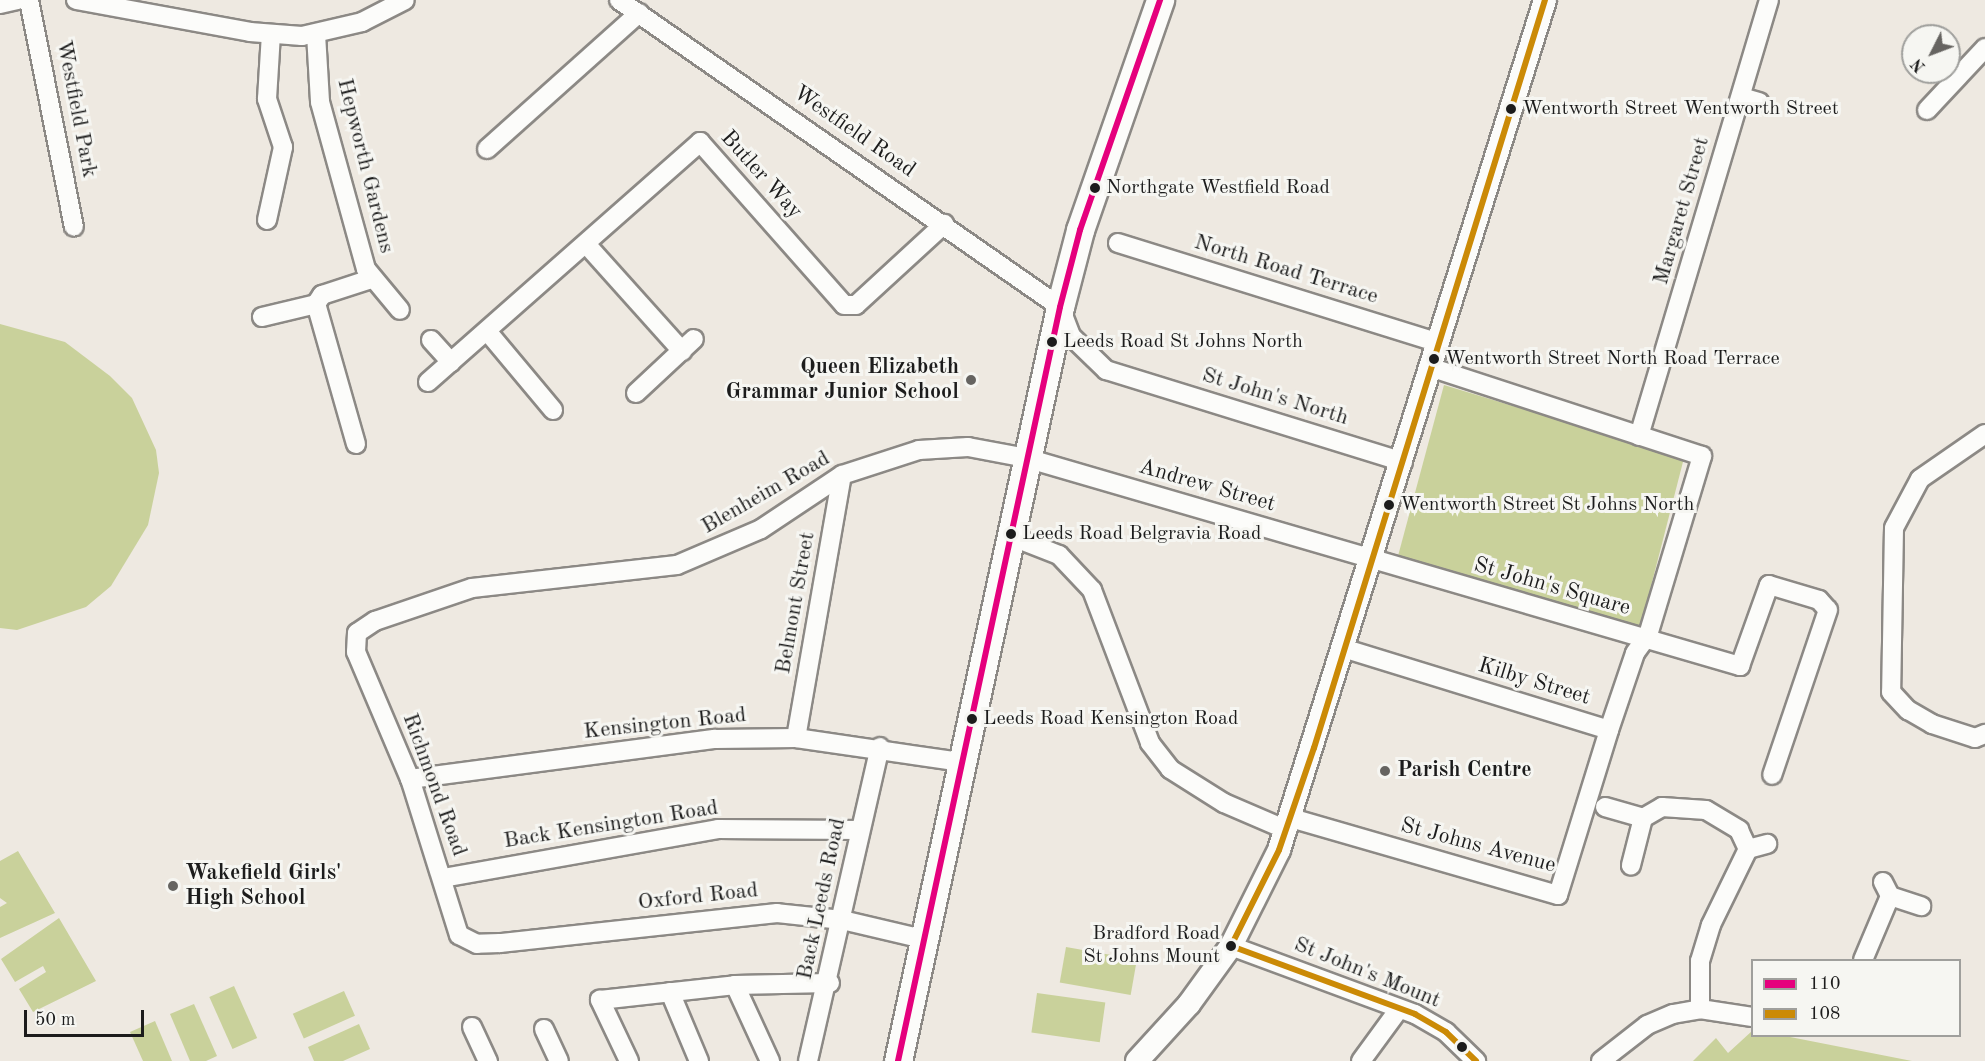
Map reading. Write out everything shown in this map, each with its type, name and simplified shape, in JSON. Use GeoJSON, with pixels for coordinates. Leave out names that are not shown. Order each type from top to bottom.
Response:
{"type":"FeatureCollection","features":[{"type":"Feature","properties":{"kind":"highway"},"geometry":{"type":"LineString","coordinates":[[898,1061],[1008,535],[1060,307],[1080,230],[1160,0]]}},
{"type":"Feature","properties":{"kind":"main road"},"geometry":{"type":"LineString","coordinates":[[1137,1061],[1189,1004],[1231,946],[1289,824],[1374,560],[1545,0]]}},
{"type":"Feature","properties":{"kind":"street"},"geometry":{"type":"LineString","coordinates":[[0,4],[18,0]]}},
{"type":"Feature","properties":{"kind":"street","name":"Westfield Park"},"geometry":{"type":"LineString","coordinates":[[29,0],[74,227]]}},
{"type":"Feature","properties":{"kind":"street"},"geometry":{"type":"LineString","coordinates":[[76,0],[271,34],[316,34],[362,22],[405,0]]}},
{"type":"Feature","properties":{"kind":"street","name":"Westfield Road"},"geometry":{"type":"LineString","coordinates":[[619,0],[944,224],[1060,307]]}},
{"type":"Feature","properties":{"kind":"street","name":"Margaret Street"},"geometry":{"type":"LineString","coordinates":[[1639,436],[1691,268],[1769,0]]}},
{"type":"Feature","properties":{"kind":"street"},"geometry":{"type":"LineString","coordinates":[[487,149],[639,13]]}},
{"type":"Feature","properties":{"kind":"street"},"geometry":{"type":"LineString","coordinates":[[267,220],[283,147],[267,99],[271,34]]}},
{"type":"Feature","properties":{"kind":"street","name":"Hepworth Gardens"},"geometry":{"type":"LineString","coordinates":[[262,317],[316,304],[322,295],[371,279],[320,102],[316,34]]}},
{"type":"Feature","properties":{"kind":"street"},"geometry":{"type":"LineString","coordinates":[[1927,110],[1985,48]]}},
{"type":"Feature","properties":{"kind":"street"},"geometry":{"type":"LineString","coordinates":[[1741,97],[1759,102]]}},
{"type":"Feature","properties":{"kind":"street","name":"Butler Way"},"geometry":{"type":"LineString","coordinates":[[428,382],[700,142],[844,304],[856,305],[944,224]]}},
{"type":"Feature","properties":{"kind":"street","name":"North Road Terrace"},"geometry":{"type":"LineString","coordinates":[[1118,243],[1440,343]]}},
{"type":"Feature","properties":{"kind":"street"},"geometry":{"type":"LineString","coordinates":[[586,244],[688,345],[636,393]]}},
{"type":"Feature","properties":{"kind":"street"},"geometry":{"type":"LineString","coordinates":[[371,279],[400,310]]}},
{"type":"Feature","properties":{"kind":"street"},"geometry":{"type":"LineString","coordinates":[[316,304],[356,444]]}},
{"type":"Feature","properties":{"kind":"street","name":"St John's North"},"geometry":{"type":"LineString","coordinates":[[1060,307],[1071,336],[1106,370],[1403,462]]}},
{"type":"Feature","properties":{"kind":"street"},"geometry":{"type":"LineString","coordinates":[[487,331],[553,410]]}},
{"type":"Feature","properties":{"kind":"street"},"geometry":{"type":"LineString","coordinates":[[431,340],[451,362]]}},
{"type":"Feature","properties":{"kind":"street","name":"St John's Square"},"geometry":{"type":"LineString","coordinates":[[1374,560],[1616,634],[1648,635],[1702,456],[1432,368]]}},
{"type":"Feature","properties":{"kind":"street"},"geometry":{"type":"LineString","coordinates":[[1985,434],[1920,479],[1894,528],[1891,692],[1908,710],[1932,724],[1975,738],[1985,734]]}},
{"type":"Feature","properties":{"kind":"street","name":"Blenheim Road"},"geometry":{"type":"LineString","coordinates":[[357,633],[375,621],[472,588],[677,565],[761,529],[842,475],[919,450],[968,447],[1026,458]]}},
{"type":"Feature","properties":{"kind":"street","name":"Andrew Street"},"geometry":{"type":"LineString","coordinates":[[1026,458],[1374,560]]}},
{"type":"Feature","properties":{"kind":"street","name":"Belmont Street"},"geometry":{"type":"LineString","coordinates":[[796,738],[842,475]]}},
{"type":"Feature","properties":{"kind":"street"},"geometry":{"type":"LineString","coordinates":[[1008,535],[1059,555],[1092,590],[1150,743],[1170,769],[1224,803],[1289,824]]}},
{"type":"Feature","properties":{"kind":"street"},"geometry":{"type":"LineString","coordinates":[[1648,635],[1740,666],[1769,585],[1819,600],[1828,610],[1772,775]]}},
{"type":"Feature","properties":{"kind":"street","name":"Richmond Road"},"geometry":{"type":"LineString","coordinates":[[357,633],[356,652],[410,779],[443,878],[459,935],[477,944]]}},
{"type":"Feature","properties":{"kind":"street","name":"Kilby Street"},"geometry":{"type":"LineString","coordinates":[[1346,649],[1609,730],[1635,653],[1648,635]]}},
{"type":"Feature","properties":{"kind":"street","name":"St Johns Avenue"},"geometry":{"type":"LineString","coordinates":[[1289,824],[1558,895],[1609,730]]}},
{"type":"Feature","properties":{"kind":"street","name":"Kensington Road"},"geometry":{"type":"LineString","coordinates":[[410,779],[715,739],[796,738],[880,747],[960,762]]}},
{"type":"Feature","properties":{"kind":"street","name":"Back Leeds Road"},"geometry":{"type":"LineString","coordinates":[[808,1061],[830,983],[860,830],[880,747]]}},
{"type":"Feature","properties":{"kind":"street"},"geometry":{"type":"LineString","coordinates":[[1605,807],[1643,818],[1680,805],[1725,818],[1748,849]]}},
{"type":"Feature","properties":{"kind":"street"},"geometry":{"type":"LineString","coordinates":[[1631,865],[1643,818]]}},
{"type":"Feature","properties":{"kind":"street","name":"Back Kensington Road"},"geometry":{"type":"LineString","coordinates":[[443,878],[718,829],[860,830]]}},
{"type":"Feature","properties":{"kind":"street"},"geometry":{"type":"LineString","coordinates":[[1700,1009],[1700,962],[1711,925],[1748,849],[1767,844]]}},
{"type":"Feature","properties":{"kind":"street"},"geometry":{"type":"LineString","coordinates":[[1863,959],[1886,889],[1921,906]]}},
{"type":"Feature","properties":{"kind":"street","name":"Oxford Road"},"geometry":{"type":"LineString","coordinates":[[477,944],[777,913],[842,920],[923,939]]}},
{"type":"Feature","properties":{"kind":"street","name":"St John's Mount"},"geometry":{"type":"LineString","coordinates":[[1231,946],[1399,1009],[1446,1032],[1476,1061]]}},
{"type":"Feature","properties":{"kind":"street"},"geometry":{"type":"LineString","coordinates":[[629,1061],[600,1000],[735,986],[830,983]]}},
{"type":"Feature","properties":{"kind":"street"},"geometry":{"type":"LineString","coordinates":[[735,986],[770,1061]]}},
{"type":"Feature","properties":{"kind":"street"},"geometry":{"type":"LineString","coordinates":[[670,992],[699,1061]]}},
{"type":"Feature","properties":{"kind":"street"},"geometry":{"type":"LineString","coordinates":[[1361,1061],[1399,1009]]}},
{"type":"Feature","properties":{"kind":"street"},"geometry":{"type":"LineString","coordinates":[[1601,1061],[1647,1026],[1700,1009],[1740,1021]]}},
{"type":"Feature","properties":{"kind":"street"},"geometry":{"type":"LineString","coordinates":[[472,1027],[488,1061]]}},
{"type":"Feature","properties":{"kind":"street"},"geometry":{"type":"LineString","coordinates":[[544,1029],[559,1061]]}},
{"type":"Feature","properties":{"kind":"green space"},"geometry":{"type":"Polygon","coordinates":[[[0,324],[65,342],[110,376],[132,398],[156,450],[159,473],[148,525],[111,586],[86,607],[17,630],[0,628],[0,324]]]}},
{"type":"Feature","properties":{"kind":"green space"},"geometry":{"type":"Polygon","coordinates":[[[1444,385],[1684,458],[1641,625],[1633,628],[1398,556],[1444,385]]]}},
{"type":"Feature","properties":{"kind":"green space"},"geometry":{"type":"Polygon","coordinates":[[[18,851],[55,913],[0,938],[0,907],[7,903],[0,898],[0,861],[18,851]]]}},
{"type":"Feature","properties":{"kind":"green space"},"geometry":{"type":"Polygon","coordinates":[[[59,918],[96,981],[33,1012],[19,989],[46,972],[43,966],[15,982],[1,959],[59,918]]]}},
{"type":"Feature","properties":{"kind":"green space"},"geometry":{"type":"Polygon","coordinates":[[[1066,947],[1137,960],[1131,995],[1060,982],[1066,947]]]}},
{"type":"Feature","properties":{"kind":"green space"},"geometry":{"type":"Polygon","coordinates":[[[234,986],[257,1038],[233,1049],[209,997],[234,986]]]}},
{"type":"Feature","properties":{"kind":"green space"},"geometry":{"type":"Polygon","coordinates":[[[344,991],[355,1016],[304,1038],[293,1014],[344,991]]]}},
{"type":"Feature","properties":{"kind":"green space"},"geometry":{"type":"Polygon","coordinates":[[[1037,993],[1105,1003],[1100,1042],[1031,1033],[1037,993]]]}},
{"type":"Feature","properties":{"kind":"green space"},"geometry":{"type":"Polygon","coordinates":[[[194,1004],[217,1056],[206,1061],[190,1061],[170,1014],[194,1004]]]}},
{"type":"Feature","properties":{"kind":"green space"},"geometry":{"type":"Polygon","coordinates":[[[155,1021],[172,1061],[143,1061],[130,1032],[155,1021]]]}},
{"type":"Feature","properties":{"kind":"green space"},"geometry":{"type":"Polygon","coordinates":[[[359,1024],[370,1049],[343,1061],[314,1061],[308,1047],[359,1024]]]}},
{"type":"Feature","properties":{"kind":"green space"},"geometry":{"type":"Polygon","coordinates":[[[1751,1032],[1751,1037],[1790,1037],[1912,1061],[1693,1061],[1716,1038],[1728,1053],[1751,1032]]]}},
{"type":"Feature","properties":{"kind":"transit line","name":"110"},"geometry":{"type":"LineString","coordinates":[[898,1061],[1060,307],[1080,230],[1160,0]]}},
{"type":"Feature","properties":{"kind":"transit line","name":"108"},"geometry":{"type":"LineString","coordinates":[[1476,1061],[1446,1032],[1415,1014],[1231,946],[1279,850],[1314,748],[1545,0]]}},
{"type":"Feature","properties":{"kind":"place","name":"Wentworth Street Wentworth Street"},"geometry":{"type":"Point","coordinates":[1511,109]}},
{"type":"Feature","properties":{"kind":"place","name":"Northgate Westfield Road"},"geometry":{"type":"Point","coordinates":[1095,188]}},
{"type":"Feature","properties":{"kind":"place","name":"Leeds Road St Johns North"},"geometry":{"type":"Point","coordinates":[1052,342]}},
{"type":"Feature","properties":{"kind":"place","name":"Wentworth Street North Road Terrace"},"geometry":{"type":"Point","coordinates":[1434,359]}},
{"type":"Feature","properties":{"kind":"place","name":"Queen Elizabeth Grammar Junior School"},"geometry":{"type":"Point","coordinates":[971,380]}},
{"type":"Feature","properties":{"kind":"place","name":"Wentworth Street St Johns North"},"geometry":{"type":"Point","coordinates":[1389,505]}},
{"type":"Feature","properties":{"kind":"place","name":"Leeds Road Belgravia Road"},"geometry":{"type":"Point","coordinates":[1011,534]}},
{"type":"Feature","properties":{"kind":"place","name":"Leeds Road Kensington Road"},"geometry":{"type":"Point","coordinates":[972,719]}},
{"type":"Feature","properties":{"kind":"place","name":"Parish Centre"},"geometry":{"type":"Point","coordinates":[1385,771]}},
{"type":"Feature","properties":{"kind":"place","name":"Wakefield Girls' High School"},"geometry":{"type":"Point","coordinates":[173,886]}},
{"type":"Feature","properties":{"kind":"place","name":"Bradford Road St Johns Mount"},"geometry":{"type":"Point","coordinates":[1231,946]}}]}
